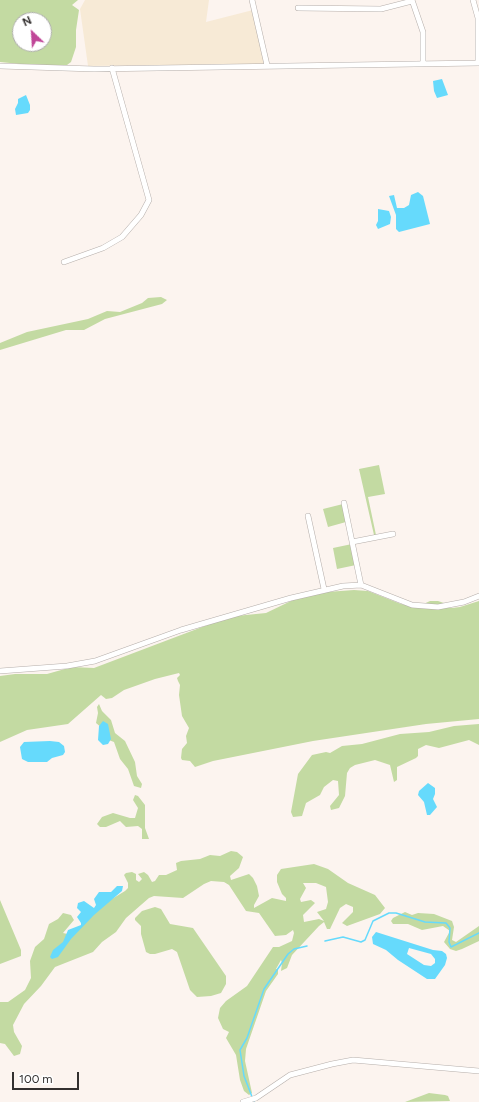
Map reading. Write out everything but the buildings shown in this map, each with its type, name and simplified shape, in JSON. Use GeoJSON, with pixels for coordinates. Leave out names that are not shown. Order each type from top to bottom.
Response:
{"type":"FeatureCollection","features":[{"type":"Feature","properties":{"kind":"street"},"geometry":{"type":"LineString","coordinates":[[252,0],[267,65]]}},
{"type":"Feature","properties":{"kind":"street"},"geometry":{"type":"LineString","coordinates":[[0,66],[52,69],[478,63],[478,18],[473,0]]}},
{"type":"Feature","properties":{"kind":"street"},"geometry":{"type":"LineString","coordinates":[[298,8],[381,8],[412,1],[423,32],[423,64]]}},
{"type":"Feature","properties":{"kind":"street"},"geometry":{"type":"LineString","coordinates":[[64,262],[97,250],[122,237],[141,215],[149,200],[112,68]]}},
{"type":"Feature","properties":{"kind":"street"},"geometry":{"type":"LineString","coordinates":[[344,503],[361,585]]}},
{"type":"Feature","properties":{"kind":"street"},"geometry":{"type":"LineString","coordinates":[[308,516],[324,589]]}},
{"type":"Feature","properties":{"kind":"street"},"geometry":{"type":"LineString","coordinates":[[352,542],[393,534]]}},
{"type":"Feature","properties":{"kind":"street"},"geometry":{"type":"LineString","coordinates":[[0,671],[67,666],[95,661],[181,630],[324,589],[361,585],[412,605],[438,607],[464,602],[479,596]]}},
{"type":"Feature","properties":{"kind":"street"},"geometry":{"type":"LineString","coordinates":[[243,1102],[256,1098],[290,1075],[353,1060],[479,1070]]}},
{"type":"Feature","properties":{"kind":"shaded area"},"geometry":{"type":"Polygon","coordinates":[[[85,0],[209,0],[206,22],[253,10],[265,64],[88,66],[80,9],[85,0]]]}},
{"type":"Feature","properties":{"kind":"green space"},"geometry":{"type":"Polygon","coordinates":[[[0,0],[78,0],[72,5],[79,10],[76,30],[76,47],[71,62],[67,65],[40,66],[0,62],[0,0]]]}},
{"type":"Feature","properties":{"kind":"green space"},"geometry":{"type":"Polygon","coordinates":[[[161,297],[167,300],[162,304],[105,319],[84,330],[66,330],[0,350],[0,343],[27,332],[88,319],[107,311],[120,312],[142,303],[148,298],[161,297]]]}},
{"type":"Feature","properties":{"kind":"green space"},"geometry":{"type":"Polygon","coordinates":[[[379,465],[385,494],[368,497],[376,535],[374,535],[359,469],[379,465]]]}},
{"type":"Feature","properties":{"kind":"green space"},"geometry":{"type":"Polygon","coordinates":[[[343,504],[346,522],[328,527],[323,509],[343,504]]]}},
{"type":"Feature","properties":{"kind":"green space"},"geometry":{"type":"Polygon","coordinates":[[[352,544],[356,565],[337,569],[333,548],[352,544]]]}},
{"type":"Feature","properties":{"kind":"green space"},"geometry":{"type":"Polygon","coordinates":[[[354,590],[368,591],[401,604],[417,607],[430,601],[438,601],[444,603],[446,607],[452,608],[479,601],[479,719],[426,724],[313,741],[213,761],[195,767],[190,761],[182,760],[181,758],[182,749],[187,743],[186,736],[189,728],[182,716],[179,695],[180,685],[177,678],[180,675],[179,673],[155,679],[124,690],[112,698],[106,699],[101,695],[68,724],[27,730],[0,742],[0,676],[15,674],[47,674],[72,667],[94,668],[218,621],[236,616],[266,613],[293,600],[327,592],[354,590]]]}},
{"type":"Feature","properties":{"kind":"green space"},"geometry":{"type":"Polygon","coordinates":[[[99,704],[102,711],[111,720],[115,733],[125,741],[135,762],[137,776],[142,784],[141,788],[134,786],[128,769],[120,759],[114,742],[106,739],[102,728],[96,723],[98,713],[97,707],[99,704]]]}},
{"type":"Feature","properties":{"kind":"green space"},"geometry":{"type":"Polygon","coordinates":[[[479,724],[479,745],[469,740],[439,748],[426,745],[418,749],[418,756],[416,758],[397,767],[397,780],[394,782],[390,765],[375,760],[355,765],[350,768],[347,773],[345,796],[339,808],[331,810],[330,806],[339,795],[338,781],[333,780],[324,787],[320,795],[306,803],[302,816],[293,817],[291,812],[298,774],[312,755],[326,752],[330,753],[342,746],[362,744],[400,734],[429,732],[454,726],[479,724]]]}},
{"type":"Feature","properties":{"kind":"green space"},"geometry":{"type":"Polygon","coordinates":[[[135,795],[138,796],[145,805],[145,828],[149,839],[142,839],[142,829],[138,826],[126,827],[120,821],[106,827],[100,827],[97,824],[102,817],[113,813],[135,818],[138,808],[133,800],[135,795]]]}},
{"type":"Feature","properties":{"kind":"green space"},"geometry":{"type":"Polygon","coordinates":[[[231,851],[237,852],[243,857],[239,868],[230,876],[231,880],[249,874],[253,878],[257,886],[259,896],[254,908],[272,898],[286,901],[286,898],[282,894],[277,882],[277,875],[281,869],[314,864],[328,869],[348,883],[375,895],[385,908],[380,914],[347,926],[342,923],[353,912],[353,907],[346,904],[340,908],[330,929],[327,929],[324,922],[319,926],[292,955],[287,968],[281,971],[281,960],[276,969],[278,969],[278,974],[266,991],[246,1049],[245,1061],[252,1093],[249,1095],[244,1091],[240,1080],[236,1055],[226,1038],[229,1032],[223,1029],[218,1018],[220,1008],[226,1001],[247,986],[273,947],[279,947],[292,941],[294,933],[293,930],[286,935],[275,936],[259,913],[246,911],[229,885],[224,882],[211,881],[183,898],[154,896],[149,898],[126,918],[116,932],[102,942],[93,952],[55,967],[41,986],[24,1004],[13,1025],[14,1032],[22,1046],[20,1054],[14,1056],[5,1044],[0,1043],[0,1002],[8,1002],[25,990],[31,978],[30,961],[35,947],[44,939],[49,924],[58,919],[63,913],[71,915],[74,920],[63,933],[72,935],[102,905],[128,888],[128,883],[124,875],[126,873],[132,872],[136,874],[136,880],[139,882],[142,879],[138,874],[144,872],[148,875],[152,882],[155,881],[159,875],[166,875],[177,870],[176,863],[181,861],[200,859],[210,855],[220,856],[231,851]],[[303,883],[306,888],[300,899],[301,902],[311,900],[315,903],[303,915],[304,922],[319,919],[324,921],[317,912],[326,909],[328,902],[326,887],[316,883],[303,883]]]}},
{"type":"Feature","properties":{"kind":"green space"},"geometry":{"type":"Polygon","coordinates":[[[0,900],[21,950],[21,956],[0,964],[0,900]]]}},
{"type":"Feature","properties":{"kind":"green space"},"geometry":{"type":"Polygon","coordinates":[[[155,907],[161,909],[170,924],[193,928],[226,976],[226,984],[221,993],[211,996],[197,997],[190,990],[177,952],[172,949],[155,954],[146,952],[141,934],[141,926],[135,918],[142,911],[155,907]]]}},
{"type":"Feature","properties":{"kind":"green space"},"geometry":{"type":"Polygon","coordinates":[[[405,912],[412,915],[418,913],[434,914],[452,921],[454,927],[452,940],[456,942],[479,926],[479,941],[456,951],[450,949],[444,942],[450,931],[443,926],[422,930],[408,924],[393,924],[391,921],[393,918],[405,912]]]}},
{"type":"Feature","properties":{"kind":"green space"},"geometry":{"type":"Polygon","coordinates":[[[429,1093],[448,1096],[450,1101],[405,1102],[429,1093]]]}},
{"type":"Feature","properties":{"kind":"water"},"geometry":{"type":"Polygon","coordinates":[[[442,79],[448,95],[437,98],[434,91],[433,81],[442,79]]]}},
{"type":"Feature","properties":{"kind":"water"},"geometry":{"type":"Polygon","coordinates":[[[26,95],[30,105],[30,110],[28,113],[16,115],[15,109],[18,99],[26,95]]]}},
{"type":"Feature","properties":{"kind":"water"},"geometry":{"type":"Polygon","coordinates":[[[418,192],[423,196],[430,224],[399,232],[396,229],[396,215],[389,196],[394,195],[397,208],[404,208],[409,205],[411,195],[418,192]]]}},
{"type":"Feature","properties":{"kind":"water"},"geometry":{"type":"Polygon","coordinates":[[[378,209],[389,211],[391,217],[390,224],[378,229],[376,225],[378,221],[378,209]]]}},
{"type":"Feature","properties":{"kind":"water"},"geometry":{"type":"Polygon","coordinates":[[[103,721],[108,724],[111,739],[108,744],[103,745],[98,740],[99,726],[103,721]]]}},
{"type":"Feature","properties":{"kind":"water"},"geometry":{"type":"Polygon","coordinates":[[[24,742],[59,742],[64,746],[65,752],[63,755],[52,758],[47,762],[28,762],[22,759],[20,747],[24,742]]]}},
{"type":"Feature","properties":{"kind":"water"},"geometry":{"type":"Polygon","coordinates":[[[428,783],[435,788],[433,799],[437,807],[430,815],[427,815],[424,802],[418,795],[419,791],[428,783]]]}},
{"type":"Feature","properties":{"kind":"water"},"geometry":{"type":"Polygon","coordinates":[[[117,886],[123,886],[122,891],[94,915],[71,939],[58,957],[52,959],[50,957],[53,950],[63,942],[68,930],[81,925],[77,917],[81,912],[77,908],[78,903],[84,901],[94,908],[96,905],[94,899],[99,892],[111,892],[117,886]]]}},
{"type":"Feature","properties":{"kind":"water"},"geometry":{"type":"Polygon","coordinates":[[[376,932],[433,950],[442,951],[446,954],[447,958],[445,965],[435,979],[427,979],[398,960],[386,950],[373,944],[372,937],[376,932]],[[409,948],[407,954],[424,965],[431,966],[435,963],[435,959],[431,954],[409,948]]]}},
{"type":"Feature","properties":{"kind":"waterway"},"geometry":{"type":"LineString","coordinates":[[325,941],[343,937],[361,942],[365,940],[373,921],[389,913],[396,913],[425,922],[446,923],[450,928],[449,942],[451,947],[479,933]]}},
{"type":"Feature","properties":{"kind":"waterway"},"geometry":{"type":"LineString","coordinates":[[254,1102],[244,1076],[240,1050],[247,1038],[264,989],[288,954],[294,949],[307,946]]}}]}
